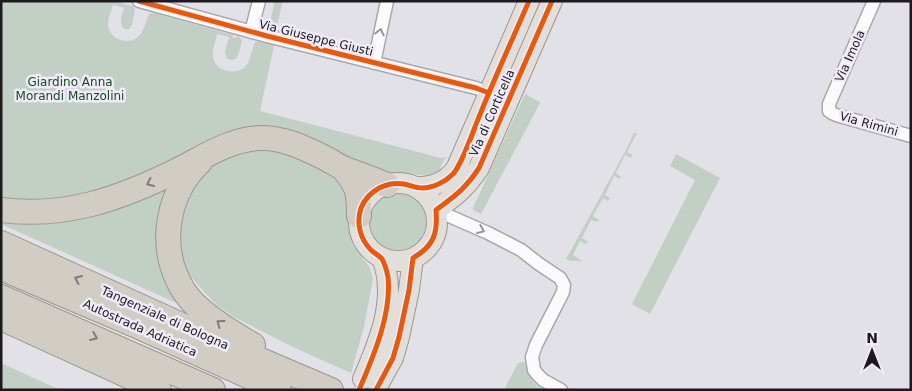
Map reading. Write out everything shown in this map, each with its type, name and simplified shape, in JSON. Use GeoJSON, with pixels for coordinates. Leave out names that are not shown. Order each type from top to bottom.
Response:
{"type":"FeatureCollection","features":[{"type":"Feature","properties":{"kind":"highway"},"geometry":{"type":"LineString","coordinates":[[1,210],[66,209],[98,203],[136,189],[233,143],[260,138],[274,139],[304,148],[343,168],[387,185]]}},
{"type":"Feature","properties":{"kind":"highway"},"geometry":{"type":"LineString","coordinates":[[210,154],[188,175],[171,212],[168,227],[168,244],[170,260],[175,275],[190,299],[212,317],[245,340],[326,388]]}},
{"type":"Feature","properties":{"kind":"highway"},"geometry":{"type":"LineString","coordinates":[[343,168],[356,185],[359,216]]}},
{"type":"Feature","properties":{"kind":"highway","name":"Tangenziale di Bologna"},"geometry":{"type":"LineString","coordinates":[[1,243],[161,317],[326,388]]}},
{"type":"Feature","properties":{"kind":"highway","name":"Autostrada Adriatica"},"geometry":{"type":"LineString","coordinates":[[1,268],[137,326],[279,390]]}},
{"type":"Feature","properties":{"kind":"highway"},"geometry":{"type":"LineString","coordinates":[[1,297],[213,390]]}},
{"type":"Feature","properties":{"kind":"highway"},"geometry":{"type":"LineString","coordinates":[[1,318],[159,390]]}},
{"type":"Feature","properties":{"kind":"main road","name":"Via di Corticella"},"geometry":{"type":"LineString","coordinates":[[387,185],[402,183],[425,188],[440,183],[453,174],[464,154],[488,93],[529,1]]}},
{"type":"Feature","properties":{"kind":"main road","name":"Via di Corticella"},"geometry":{"type":"LineString","coordinates":[[436,210],[460,192],[479,168],[552,1]]}},
{"type":"Feature","properties":{"kind":"main road"},"geometry":{"type":"LineString","coordinates":[[387,185],[374,191],[361,209],[359,216],[360,230],[370,250],[382,258],[404,260],[421,254],[433,240],[436,231],[436,210],[429,197],[416,187]]}},
{"type":"Feature","properties":{"kind":"main road"},"geometry":{"type":"LineString","coordinates":[[382,258],[388,277],[388,289],[371,382],[393,358],[409,290],[413,258]]}},
{"type":"Feature","properties":{"kind":"street","name":"Via Giuseppe Giusti"},"geometry":{"type":"LineString","coordinates":[[139,1],[251,32],[476,88],[488,93]]}},
{"type":"Feature","properties":{"kind":"street"},"geometry":{"type":"LineString","coordinates":[[251,32],[259,1]]}},
{"type":"Feature","properties":{"kind":"street"},"geometry":{"type":"LineString","coordinates":[[374,63],[387,1]]}},
{"type":"Feature","properties":{"kind":"street","name":"Via Imola"},"geometry":{"type":"LineString","coordinates":[[829,110],[829,104],[874,1]]}},
{"type":"Feature","properties":{"kind":"street","name":"Via Rimini"},"geometry":{"type":"LineString","coordinates":[[829,110],[832,114],[911,136]]}},
{"type":"Feature","properties":{"kind":"street"},"geometry":{"type":"LineString","coordinates":[[436,210],[521,250],[563,282],[563,292],[536,345],[532,357],[534,370],[538,375],[561,390]]}},
{"type":"Feature","properties":{"kind":"green space","name":"Giardino Anna Morandi Manzolini"},"geometry":{"type":"Polygon","coordinates":[[[1,1],[114,1],[133,6],[135,10],[132,25],[129,29],[125,29],[122,25],[121,20],[124,8],[113,5],[108,23],[111,33],[117,39],[126,41],[139,36],[144,29],[149,14],[154,13],[233,35],[232,37],[236,38],[237,36],[242,41],[238,56],[232,60],[227,59],[225,52],[229,37],[217,34],[213,57],[218,66],[228,71],[239,70],[247,64],[255,42],[273,45],[260,111],[441,158],[446,157],[440,168],[442,171],[430,176],[398,172],[385,174],[297,137],[144,178],[83,199],[1,202],[1,1]]]}},
{"type":"Feature","properties":{"kind":"green space"},"geometry":{"type":"Polygon","coordinates":[[[275,1],[283,1],[276,29],[279,30],[278,32],[271,32],[263,28],[261,19],[270,22],[275,1]]]}},
{"type":"Feature","properties":{"kind":"green space"},"geometry":{"type":"Polygon","coordinates":[[[525,94],[540,103],[481,214],[473,210],[473,208],[525,94]]]}},
{"type":"Feature","properties":{"kind":"green space"},"geometry":{"type":"Polygon","coordinates":[[[634,133],[637,133],[627,152],[633,155],[631,158],[625,155],[616,173],[621,177],[620,179],[614,176],[605,195],[610,198],[608,201],[603,198],[593,216],[599,220],[597,222],[591,220],[582,238],[588,242],[586,244],[580,241],[573,255],[582,261],[566,259],[626,150],[634,133]]]}},
{"type":"Feature","properties":{"kind":"green space"},"geometry":{"type":"Polygon","coordinates":[[[257,148],[297,155],[345,183],[352,221],[352,244],[370,268],[373,279],[364,327],[351,373],[295,348],[236,318],[218,306],[192,278],[190,280],[176,240],[190,186],[216,160],[257,148]]]}},
{"type":"Feature","properties":{"kind":"green space"},"geometry":{"type":"Polygon","coordinates":[[[676,154],[720,178],[650,314],[632,304],[695,180],[670,166],[676,154]]]}},
{"type":"Feature","properties":{"kind":"green space"},"geometry":{"type":"Polygon","coordinates":[[[176,178],[183,306],[1,224],[1,216],[176,178]]]}},
{"type":"Feature","properties":{"kind":"green space"},"geometry":{"type":"Polygon","coordinates":[[[393,194],[403,194],[418,202],[424,211],[426,222],[424,233],[418,242],[403,250],[393,250],[382,245],[375,238],[370,227],[370,217],[375,206],[382,199],[393,194]]]}},
{"type":"Feature","properties":{"kind":"green space"},"geometry":{"type":"Polygon","coordinates":[[[525,362],[531,378],[543,390],[504,390],[518,363],[525,362]]]}},
{"type":"Feature","properties":{"kind":"green space"},"geometry":{"type":"Polygon","coordinates":[[[1,363],[60,390],[1,390],[1,363]]]}},
{"type":"Feature","properties":{"kind":"cycle path"},"geometry":{"type":"LineString","coordinates":[[139,1],[267,36],[476,88],[489,93]]}},
{"type":"Feature","properties":{"kind":"cycle path"},"geometry":{"type":"LineString","coordinates":[[359,390],[380,335],[387,306],[388,291],[388,277],[383,261],[367,246],[360,230],[361,208],[368,197],[378,188],[397,183],[426,188],[439,184],[453,174],[464,154],[529,1]]}},
{"type":"Feature","properties":{"kind":"cycle path"},"geometry":{"type":"LineString","coordinates":[[376,390],[393,358],[399,337],[409,290],[413,258],[426,249],[433,238],[436,226],[436,210],[460,191],[479,168],[552,1]]}}]}
